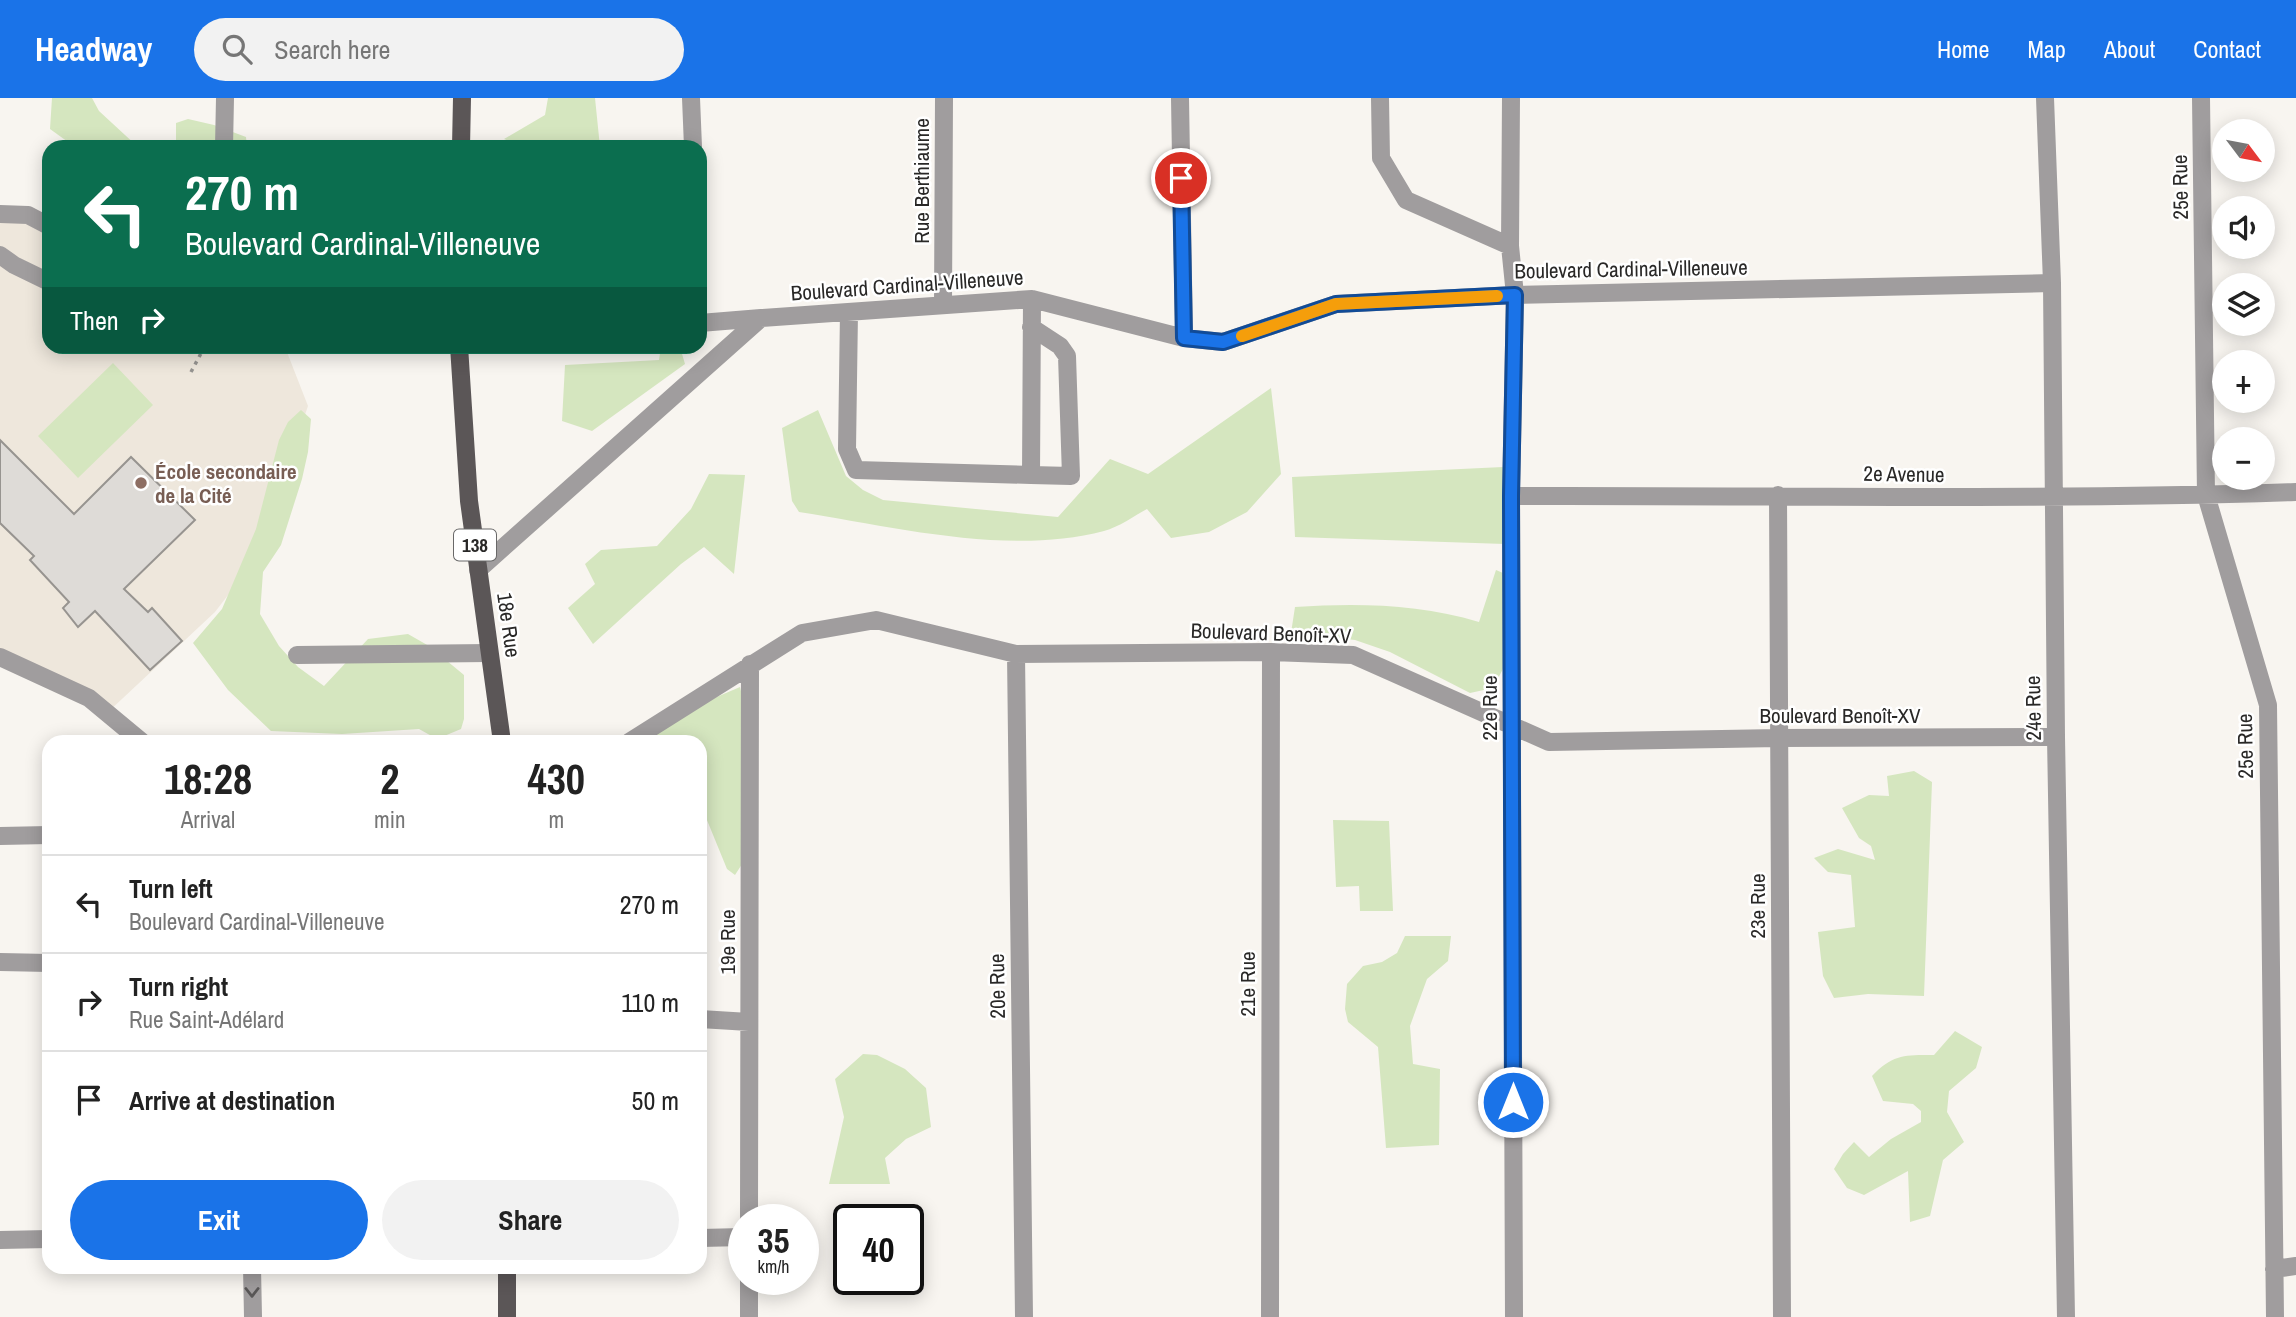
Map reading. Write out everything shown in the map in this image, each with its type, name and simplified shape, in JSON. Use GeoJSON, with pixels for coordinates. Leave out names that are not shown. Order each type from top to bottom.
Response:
{"type":"FeatureCollection","features":[{"type":"Feature","properties":{"kind":"main road"},"geometry":{"type":"LineString","coordinates":[[461,140],[462,98]]}},
{"type":"Feature","properties":{"kind":"main road","name":"18e Rue"},"geometry":{"type":"LineString","coordinates":[[460,354],[470,501],[501,735]]}},
{"type":"Feature","properties":{"kind":"main road"},"geometry":{"type":"LineString","coordinates":[[507,1274],[507,1317]]}},
{"type":"Feature","properties":{"kind":"street"},"geometry":{"type":"LineString","coordinates":[[224,140],[225,98]]}},
{"type":"Feature","properties":{"kind":"street"},"geometry":{"type":"LineString","coordinates":[[691,98],[693,140]]}},
{"type":"Feature","properties":{"kind":"street","name":"Rue Berthiaume"},"geometry":{"type":"LineString","coordinates":[[943,305],[944,98]]}},
{"type":"Feature","properties":{"kind":"street"},"geometry":{"type":"LineString","coordinates":[[1180,98],[1184,338]]}},
{"type":"Feature","properties":{"kind":"street"},"geometry":{"type":"LineString","coordinates":[[1380,98],[1381,158],[1406,200],[1510,246]]}},
{"type":"Feature","properties":{"kind":"street","name":"22e Rue"},"geometry":{"type":"LineString","coordinates":[[1511,98],[1510,246],[1515,295],[1511,496],[1514,1317]]}},
{"type":"Feature","properties":{"kind":"street","name":"24e Rue"},"geometry":{"type":"LineString","coordinates":[[2045,98],[2052,282],[2056,737],[2066,1317]]}},
{"type":"Feature","properties":{"kind":"street","name":"25e Rue"},"geometry":{"type":"LineString","coordinates":[[2202,98],[2206,495],[2268,705],[2275,1317]]}},
{"type":"Feature","properties":{"kind":"street"},"geometry":{"type":"LineString","coordinates":[[0,214],[28,215],[42,222]]}},
{"type":"Feature","properties":{"kind":"street"},"geometry":{"type":"LineString","coordinates":[[0,255],[42,279]]}},
{"type":"Feature","properties":{"kind":"street","name":"Boulevard Cardinal-Villeneuve"},"geometry":{"type":"LineString","coordinates":[[707,322],[1031,299],[1184,338],[1223,342],[1336,304],[1515,295],[2052,282]]}},
{"type":"Feature","properties":{"kind":"street"},"geometry":{"type":"LineString","coordinates":[[1031,299],[1031,475]]}},
{"type":"Feature","properties":{"kind":"street"},"geometry":{"type":"LineString","coordinates":[[849,312],[847,449],[856,470],[1071,476],[1067,356],[1060,346],[1031,327]]}},
{"type":"Feature","properties":{"kind":"street"},"geometry":{"type":"LineString","coordinates":[[478,570],[761,318]]}},
{"type":"Feature","properties":{"kind":"street","name":"2e Avenue"},"geometry":{"type":"LineString","coordinates":[[1511,496],[2054,498],[2296,492]]}},
{"type":"Feature","properties":{"kind":"street","name":"23e Rue"},"geometry":{"type":"LineString","coordinates":[[1778,495],[1782,1317]]}},
{"type":"Feature","properties":{"kind":"street","name":"Boulevard Benoît-XV"},"geometry":{"type":"LineString","coordinates":[[640,735],[802,632],[876,620],[1016,654],[1271,652],[1353,655],[1549,742],[2056,737]]}},
{"type":"Feature","properties":{"kind":"street","name":"21e Rue"},"geometry":{"type":"LineString","coordinates":[[1269,1317],[1271,652]]}},
{"type":"Feature","properties":{"kind":"street"},"geometry":{"type":"LineString","coordinates":[[297,655],[489,653]]}},
{"type":"Feature","properties":{"kind":"street","name":"20e Rue"},"geometry":{"type":"LineString","coordinates":[[1016,654],[1024,1317]]}},
{"type":"Feature","properties":{"kind":"street"},"geometry":{"type":"LineString","coordinates":[[0,657],[89,698],[134,735]]}},
{"type":"Feature","properties":{"kind":"street","name":"19e Rue"},"geometry":{"type":"LineString","coordinates":[[749,1204],[750,664]]}},
{"type":"Feature","properties":{"kind":"street"},"geometry":{"type":"LineString","coordinates":[[0,836],[42,835]]}},
{"type":"Feature","properties":{"kind":"street"},"geometry":{"type":"LineString","coordinates":[[0,962],[42,962]]}},
{"type":"Feature","properties":{"kind":"street"},"geometry":{"type":"LineString","coordinates":[[707,1019],[749,1022]]}},
{"type":"Feature","properties":{"kind":"street"},"geometry":{"type":"LineString","coordinates":[[707,1238],[728,1237]]}},
{"type":"Feature","properties":{"kind":"street"},"geometry":{"type":"LineString","coordinates":[[0,1240],[42,1240]]}},
{"type":"Feature","properties":{"kind":"street"},"geometry":{"type":"LineString","coordinates":[[2274,1269],[2296,1266]]}},
{"type":"Feature","properties":{"kind":"street"},"geometry":{"type":"LineString","coordinates":[[252,1274],[253,1317]]}},
{"type":"Feature","properties":{"kind":"street"},"geometry":{"type":"LineString","coordinates":[[749,1295],[749,1317]]}},
{"type":"Feature","properties":{"kind":"path"},"geometry":{"type":"LineString","coordinates":[[191,372],[201,354]]}},
{"type":"Feature","properties":{"kind":"shaded area","name":"École secondaire de la Cité"},"geometry":{"type":"Polygon","coordinates":[[[0,214],[42,224],[42,354],[288,354],[308,406],[255,560],[215,612],[107,713],[0,657],[0,214]]]}},
{"type":"Feature","properties":{"kind":"green space"},"geometry":{"type":"Polygon","coordinates":[[[52,98],[92,98],[99,111],[130,140],[65,140],[50,129],[52,98]]]}},
{"type":"Feature","properties":{"kind":"green space"},"geometry":{"type":"Polygon","coordinates":[[[548,98],[595,98],[599,140],[504,139],[545,115],[548,98]]]}},
{"type":"Feature","properties":{"kind":"green space"},"geometry":{"type":"Polygon","coordinates":[[[188,119],[214,125],[246,137],[246,140],[176,140],[176,123],[188,119]]]}},
{"type":"Feature","properties":{"kind":"green space"},"geometry":{"type":"Polygon","coordinates":[[[660,354],[682,354],[685,364],[592,431],[562,421],[565,365],[659,360],[660,354]]]}},
{"type":"Feature","properties":{"kind":"green space"},"geometry":{"type":"Polygon","coordinates":[[[113,363],[153,405],[78,478],[38,436],[113,363]]]}},
{"type":"Feature","properties":{"kind":"green space"},"geometry":{"type":"Polygon","coordinates":[[[1271,388],[1281,474],[1247,512],[1209,532],[1171,538],[1147,509],[1104,531],[1068,538],[991,540],[913,531],[799,512],[792,501],[782,428],[818,410],[846,476],[863,490],[883,500],[1058,517],[1110,459],[1148,474],[1271,388]]]}},
{"type":"Feature","properties":{"kind":"green space"},"geometry":{"type":"Polygon","coordinates":[[[301,410],[311,419],[308,452],[281,545],[263,572],[260,614],[279,646],[298,667],[324,686],[368,639],[408,634],[429,646],[464,675],[464,719],[461,729],[447,735],[430,735],[419,729],[342,734],[271,731],[228,690],[193,643],[222,609],[256,529],[279,440],[288,422],[301,410]]]}},
{"type":"Feature","properties":{"kind":"green space"},"geometry":{"type":"Polygon","coordinates":[[[1503,467],[1505,544],[1295,537],[1292,477],[1503,467]]]}},
{"type":"Feature","properties":{"kind":"green space"},"geometry":{"type":"Polygon","coordinates":[[[709,474],[745,475],[734,574],[704,547],[681,564],[593,644],[568,608],[595,584],[585,564],[601,550],[657,546],[691,509],[709,474]]]}},
{"type":"Feature","properties":{"kind":"green space"},"geometry":{"type":"Polygon","coordinates":[[[1496,570],[1510,576],[1504,667],[1493,688],[1470,693],[1390,652],[1355,640],[1291,633],[1295,607],[1388,606],[1479,622],[1496,570]]]}},
{"type":"Feature","properties":{"kind":"green space"},"geometry":{"type":"Polygon","coordinates":[[[740,687],[747,716],[744,861],[735,875],[727,869],[707,820],[707,735],[654,735],[705,702],[740,687]]]}},
{"type":"Feature","properties":{"kind":"green space"},"geometry":{"type":"Polygon","coordinates":[[[1914,771],[1932,782],[1924,996],[1868,994],[1834,998],[1823,976],[1818,932],[1855,927],[1851,875],[1828,872],[1814,858],[1838,849],[1875,860],[1871,846],[1859,838],[1842,808],[1869,795],[1889,796],[1887,776],[1914,771]]]}},
{"type":"Feature","properties":{"kind":"green space"},"geometry":{"type":"Polygon","coordinates":[[[1333,820],[1389,821],[1393,911],[1360,911],[1359,886],[1336,887],[1333,820]]]}},
{"type":"Feature","properties":{"kind":"green space"},"geometry":{"type":"Polygon","coordinates":[[[1405,936],[1451,936],[1448,961],[1427,979],[1410,1026],[1413,1064],[1440,1069],[1439,1145],[1386,1148],[1378,1047],[1348,1022],[1345,1009],[1347,984],[1363,966],[1382,962],[1397,953],[1405,936]]]}},
{"type":"Feature","properties":{"kind":"green space"},"geometry":{"type":"Polygon","coordinates":[[[1955,1031],[1982,1047],[1976,1068],[1949,1091],[1947,1112],[1964,1142],[1943,1160],[1930,1216],[1910,1222],[1908,1171],[1864,1195],[1847,1188],[1834,1169],[1854,1142],[1869,1157],[1891,1139],[1921,1122],[1921,1111],[1913,1104],[1883,1101],[1872,1076],[1886,1063],[1900,1057],[1934,1055],[1955,1031]]]}},
{"type":"Feature","properties":{"kind":"green space"},"geometry":{"type":"Polygon","coordinates":[[[863,1054],[877,1055],[905,1069],[926,1088],[931,1127],[906,1139],[885,1158],[890,1184],[829,1184],[844,1117],[835,1079],[863,1054]]]}},
{"type":"Feature","properties":{"kind":"building"},"geometry":{"type":"Polygon","coordinates":[[[0,440],[74,514],[131,457],[195,520],[124,589],[148,612],[152,608],[182,641],[150,670],[95,611],[78,627],[63,608],[69,602],[30,560],[34,556],[0,523],[0,440]]]}},
{"type":"Feature","properties":{"kind":"slow traffic"},"geometry":{"type":"LineString","coordinates":[[1242,336],[1336,304],[1497,296]]}},
{"type":"Feature","properties":{"kind":"place","name":"École secondaire de la Cité"},"geometry":{"type":"Point","coordinates":[141,483]}},
{"type":"Feature","properties":{"kind":"route"},"geometry":{"type":"LineString","coordinates":[[1181,178],[1184,338],[1223,342],[1336,304],[1515,295],[1511,496],[1513,1102]]}}]}
